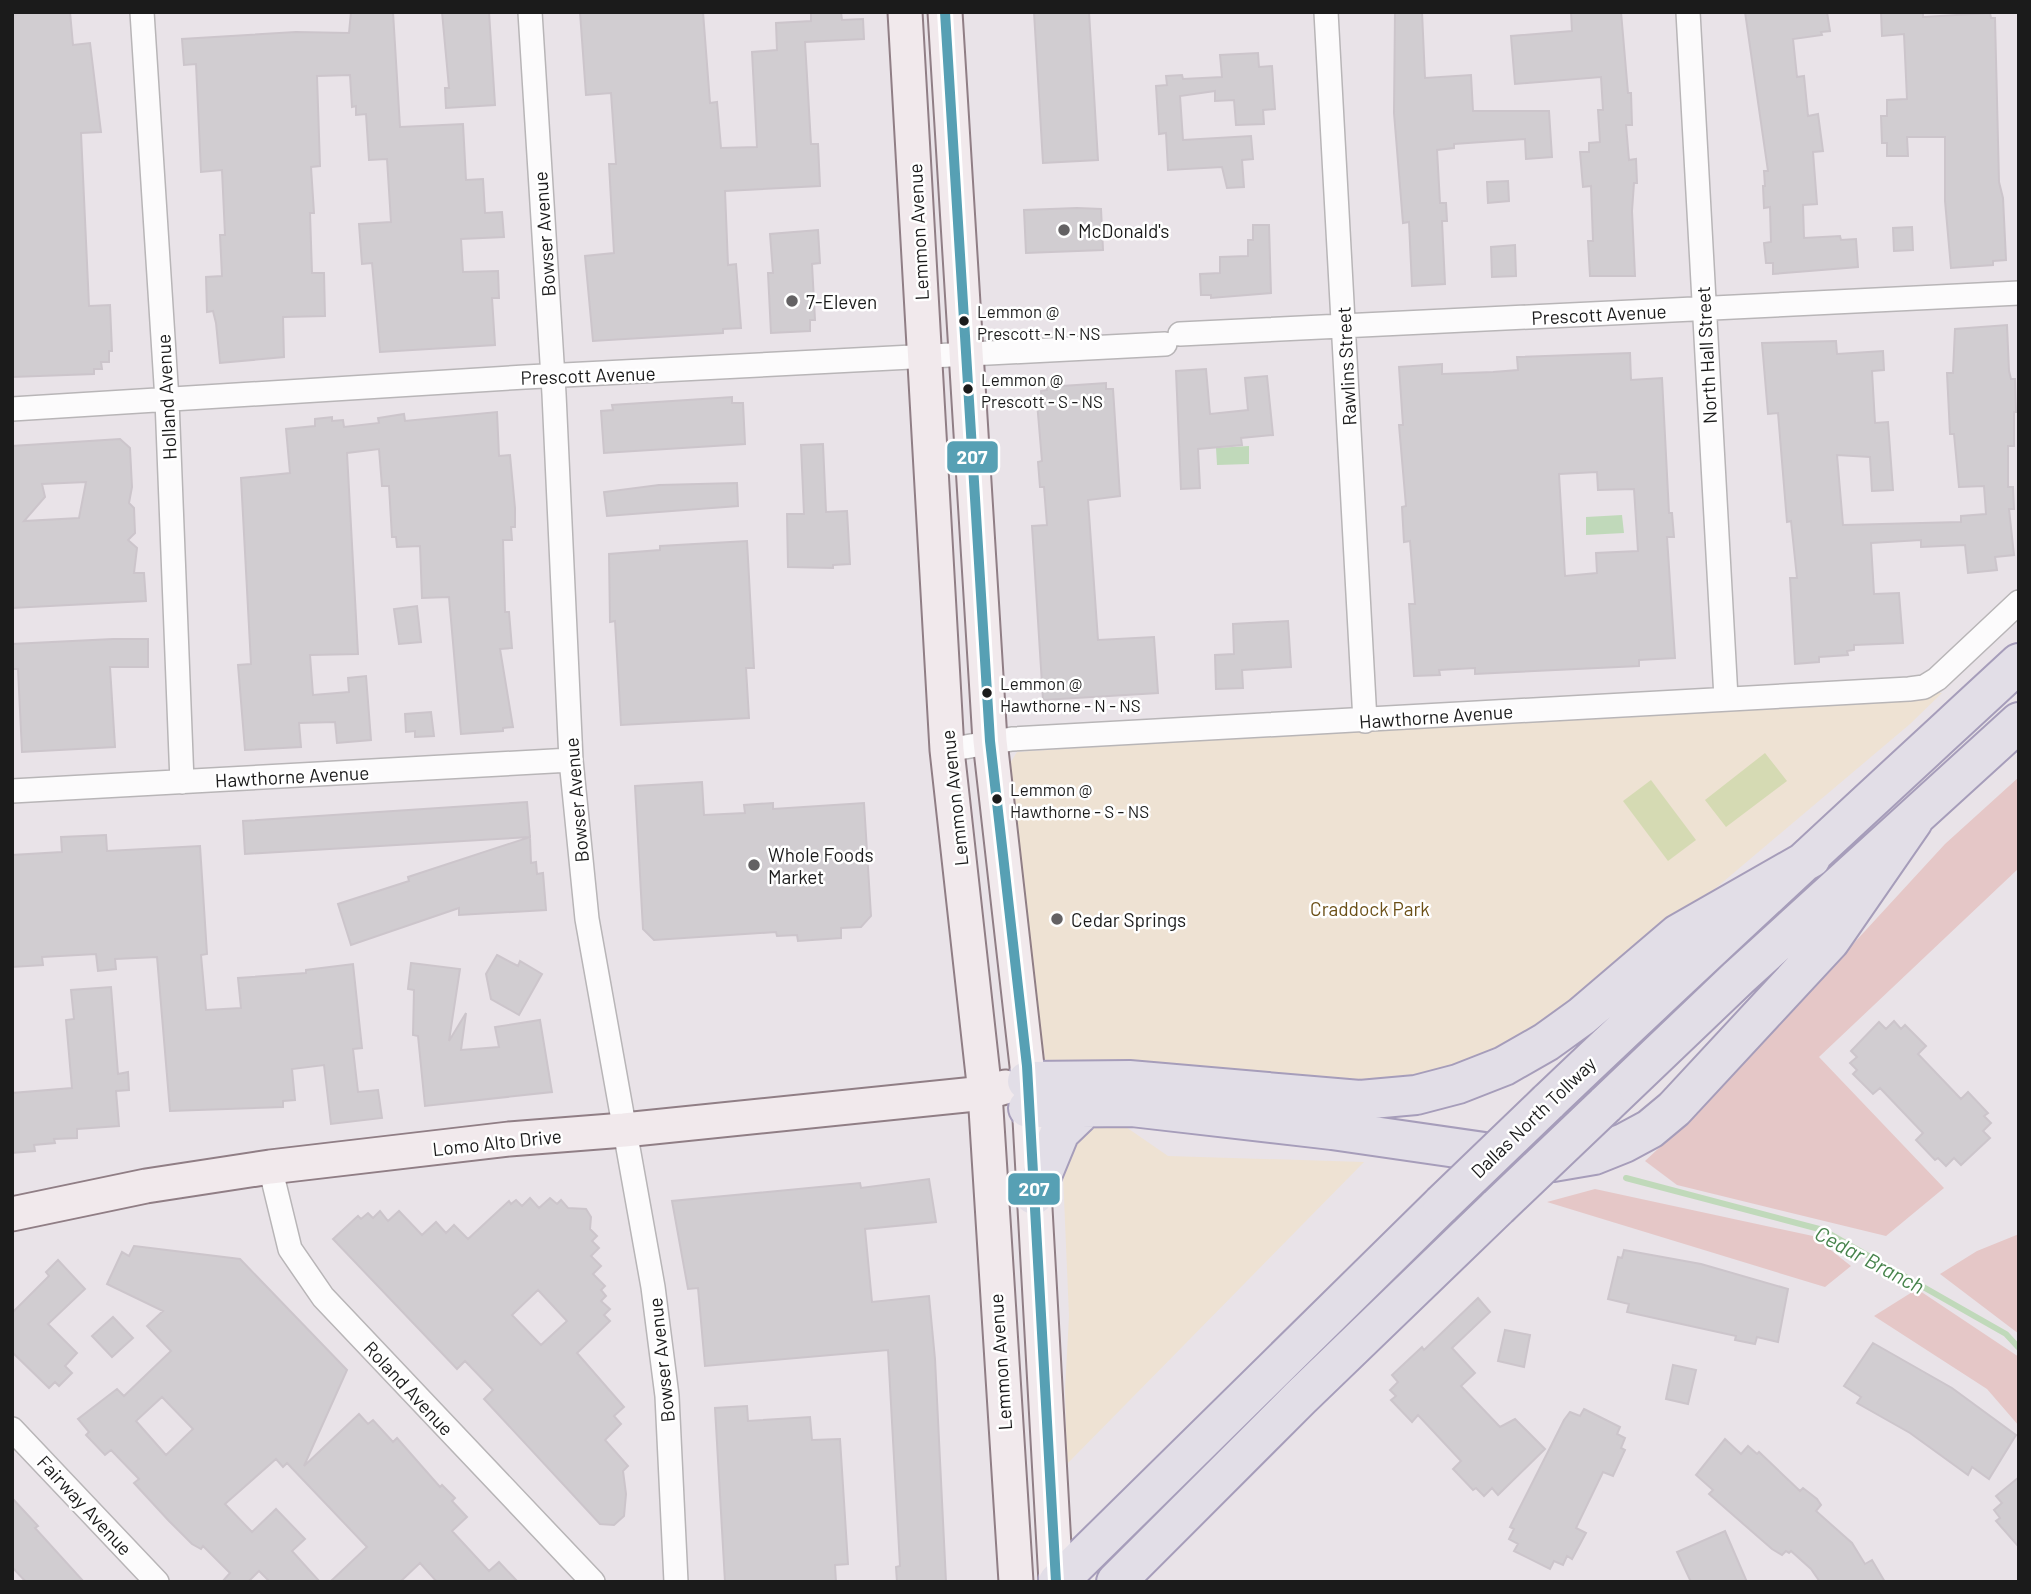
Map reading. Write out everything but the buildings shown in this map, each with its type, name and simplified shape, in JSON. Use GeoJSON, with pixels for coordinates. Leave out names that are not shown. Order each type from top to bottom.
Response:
{"type":"FeatureCollection","features":[{"type":"Feature","properties":{"kind":"highway","name":"Dallas North Tollway"},"geometry":{"type":"LineString","coordinates":[[1066,1574],[1548,1102],[1702,955],[1811,858],[2019,663]]}},
{"type":"Feature","properties":{"kind":"highway"},"geometry":{"type":"LineString","coordinates":[[1116,1582],[1300,1398],[1738,978],[2019,722]]}},
{"type":"Feature","properties":{"kind":"highway"},"geometry":{"type":"LineString","coordinates":[[1028,1095],[1087,1105],[1132,1107],[1332,1130],[1553,1162],[1594,1155],[1650,1129],[1674,1109],[1830,941],[1913,821]]}},
{"type":"Feature","properties":{"kind":"highway"},"geometry":{"type":"LineString","coordinates":[[1028,1095],[1129,1080],[1360,1100],[1416,1095],[1458,1084],[1504,1066],[1546,1042],[1582,1016],[1678,934],[1811,858]]}},
{"type":"Feature","properties":{"kind":"highway"},"geometry":{"type":"LineString","coordinates":[[1034,1195],[1060,1132],[1087,1105]]}},
{"type":"Feature","properties":{"kind":"main road","name":"Lemmon Avenue"},"geometry":{"type":"LineString","coordinates":[[905,12],[947,750],[985,1093],[1016,1582]]}},
{"type":"Feature","properties":{"kind":"main road","name":"Lemmon Avenue"},"geometry":{"type":"LineString","coordinates":[[945,12],[990,741],[1028,1095],[1066,1574]]}},
{"type":"Feature","properties":{"kind":"main road","name":"Lomo Alto Drive"},"geometry":{"type":"LineString","coordinates":[[12,1214],[146,1186],[270,1167],[509,1139],[624,1130],[985,1093],[1028,1095]]}},
{"type":"Feature","properties":{"kind":"street","name":"Holland Avenue"},"geometry":{"type":"LineString","coordinates":[[142,12],[167,401],[182,782]]}},
{"type":"Feature","properties":{"kind":"street","name":"Bowser Avenue"},"geometry":{"type":"LineString","coordinates":[[530,12],[571,760],[587,919],[653,1287],[667,1396],[676,1582]]}},
{"type":"Feature","properties":{"kind":"street","name":"Rawlins Street"},"geometry":{"type":"LineString","coordinates":[[1326,12],[1366,721]]}},
{"type":"Feature","properties":{"kind":"street","name":"North Hall Street"},"geometry":{"type":"LineString","coordinates":[[1688,12],[1726,698]]}},
{"type":"Feature","properties":{"kind":"street","name":"Prescott Avenue"},"geometry":{"type":"LineString","coordinates":[[12,409],[552,376],[966,356],[1343,327],[2019,293]]}},
{"type":"Feature","properties":{"kind":"street","name":"Hawthorne Avenue"},"geometry":{"type":"LineString","coordinates":[[947,750],[990,741],[1924,687],[1937,679],[2019,602]]}},
{"type":"Feature","properties":{"kind":"street","name":"Hawthorne Avenue"},"geometry":{"type":"LineString","coordinates":[[12,791],[571,760]]}},
{"type":"Feature","properties":{"kind":"street","name":"Roland Avenue"},"geometry":{"type":"LineString","coordinates":[[270,1167],[290,1249],[323,1297],[593,1582]]}},
{"type":"Feature","properties":{"kind":"street","name":"Fairway Avenue"},"geometry":{"type":"LineString","coordinates":[[12,1429],[157,1582]]}},
{"type":"Feature","properties":{"kind":"shaded area"},"geometry":{"type":"Polygon","coordinates":[[[1249,446],[1249,464],[1217,465],[1216,448],[1249,446]]]}},
{"type":"Feature","properties":{"kind":"shaded area"},"geometry":{"type":"Polygon","coordinates":[[[1622,515],[1624,533],[1586,535],[1586,517],[1622,515]]]}},
{"type":"Feature","properties":{"kind":"shaded area"},"geometry":{"type":"Polygon","coordinates":[[[1765,753],[1787,781],[1726,827],[1705,800],[1765,753]]]}},
{"type":"Feature","properties":{"kind":"shaded area"},"geometry":{"type":"Polygon","coordinates":[[[2019,777],[2019,868],[1819,1057],[1944,1188],[1886,1236],[1677,1185],[1645,1161],[1705,1105],[1945,844],[2019,777]]]}},
{"type":"Feature","properties":{"kind":"shaded area"},"geometry":{"type":"Polygon","coordinates":[[[1651,780],[1696,840],[1668,861],[1623,801],[1651,780]]]}},
{"type":"Feature","properties":{"kind":"shaded area"},"geometry":{"type":"Polygon","coordinates":[[[1595,1189],[1813,1236],[1851,1266],[1825,1287],[1547,1202],[1595,1189]]]}},
{"type":"Feature","properties":{"kind":"shaded area"},"geometry":{"type":"Polygon","coordinates":[[[2019,1234],[2019,1334],[1940,1274],[1977,1251],[2019,1234]]]}},
{"type":"Feature","properties":{"kind":"shaded area"},"geometry":{"type":"Polygon","coordinates":[[[1917,1289],[2019,1357],[2019,1426],[1987,1389],[1874,1316],[1917,1289]]]}},
{"type":"Feature","properties":{"kind":"green space","name":"Craddock Park"},"geometry":{"type":"Polygon","coordinates":[[[1942,693],[1910,724],[1581,1002],[1497,1057],[1393,1086],[1049,1063],[1045,1059],[1010,787],[1009,765],[1017,752],[1942,693]]]}},
{"type":"Feature","properties":{"kind":"green space"},"geometry":{"type":"Polygon","coordinates":[[[1110,1116],[1168,1156],[1364,1162],[1067,1464],[1065,1390],[1069,1316],[1062,1151],[1110,1116]]]}},
{"type":"Feature","properties":{"kind":"waterway","name":"Cedar Branch"},"geometry":{"type":"LineString","coordinates":[[1626,1178],[1823,1230],[2006,1334],[2019,1348]]}},
{"type":"Feature","properties":{"kind":"transit line","name":"207"},"geometry":{"type":"LineString","coordinates":[[945,12],[990,741],[1027,1066],[1056,1582]]}},
{"type":"Feature","properties":{"kind":"place","name":"McDonald's"},"geometry":{"type":"Point","coordinates":[1064,230]}},
{"type":"Feature","properties":{"kind":"place","name":"7-Eleven"},"geometry":{"type":"Point","coordinates":[792,301]}},
{"type":"Feature","properties":{"kind":"place","name":"Lemmon @ Prescott - N - NS"},"geometry":{"type":"Point","coordinates":[964,321]}},
{"type":"Feature","properties":{"kind":"place","name":"Lemmon @ Prescott - S - NS"},"geometry":{"type":"Point","coordinates":[968,389]}},
{"type":"Feature","properties":{"kind":"place","name":"Lemmon @ Hawthorne - N - NS"},"geometry":{"type":"Point","coordinates":[987,693]}},
{"type":"Feature","properties":{"kind":"place","name":"Lemmon @ Hawthorne - S - NS"},"geometry":{"type":"Point","coordinates":[997,799]}},
{"type":"Feature","properties":{"kind":"place","name":"Whole Foods Market"},"geometry":{"type":"Point","coordinates":[754,865]}},
{"type":"Feature","properties":{"kind":"place","name":"Cedar Springs"},"geometry":{"type":"Point","coordinates":[1057,919]}}]}
